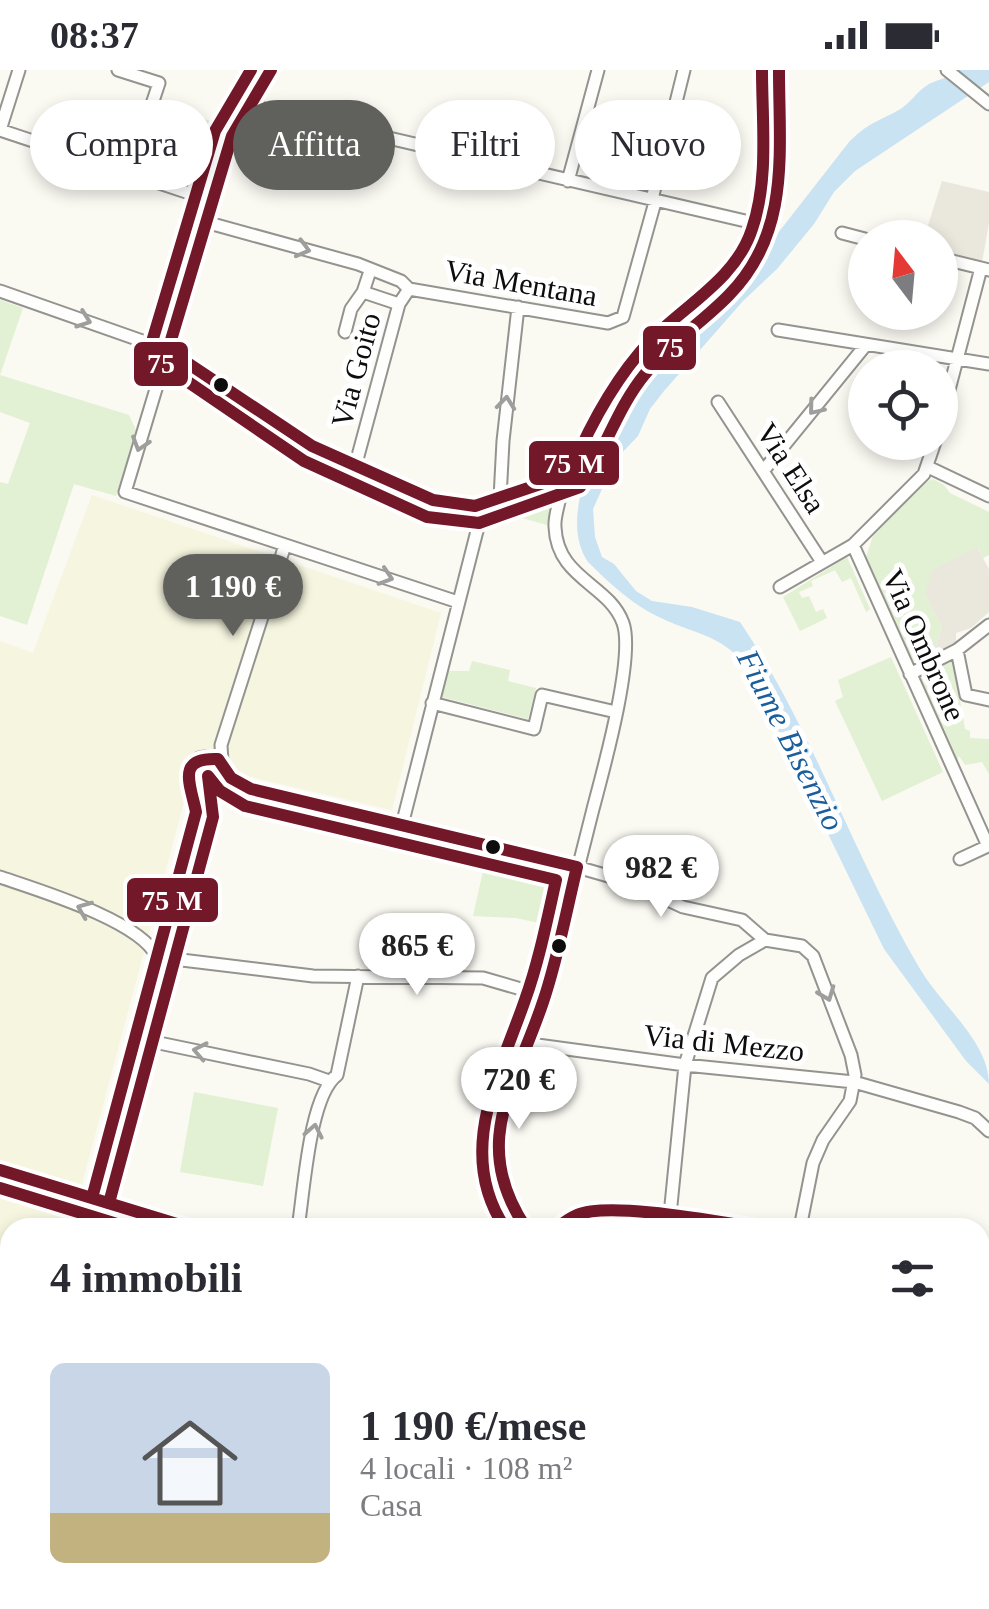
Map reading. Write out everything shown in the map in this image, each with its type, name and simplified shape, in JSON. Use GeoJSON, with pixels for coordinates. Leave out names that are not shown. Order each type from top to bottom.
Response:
{"type":"FeatureCollection","features":[{"type":"Feature","properties":{"kind":"street"},"geometry":{"type":"LineString","coordinates":[[19,70],[0,130],[30,140]]}},
{"type":"Feature","properties":{"kind":"street"},"geometry":{"type":"LineString","coordinates":[[118,70],[160,83],[154,100]]}},
{"type":"Feature","properties":{"kind":"street"},"geometry":{"type":"LineString","coordinates":[[254,100],[272,70]]}},
{"type":"Feature","properties":{"kind":"street"},"geometry":{"type":"LineString","coordinates":[[568,181],[598,70]]}},
{"type":"Feature","properties":{"kind":"street"},"geometry":{"type":"LineString","coordinates":[[655,202],[653,195],[684,70]]}},
{"type":"Feature","properties":{"kind":"street"},"geometry":{"type":"LineString","coordinates":[[0,291],[168,350],[312,446],[432,500],[475,506],[553,480],[571,470],[596,413],[627,368],[666,324],[718,280],[745,244],[754,223],[758,196],[762,70]]}},
{"type":"Feature","properties":{"kind":"street"},"geometry":{"type":"LineString","coordinates":[[947,70],[984,102]]}},
{"type":"Feature","properties":{"kind":"street"},"geometry":{"type":"LineString","coordinates":[[233,134],[125,492],[458,602]]}},
{"type":"Feature","properties":{"kind":"street"},"geometry":{"type":"LineString","coordinates":[[395,138],[754,223]]}},
{"type":"Feature","properties":{"kind":"street"},"geometry":{"type":"LineString","coordinates":[[181,190],[214,201]]}},
{"type":"Feature","properties":{"kind":"street","name":"Via Mentana"},"geometry":{"type":"LineString","coordinates":[[208,224],[358,264],[370,272],[401,281],[409,289],[608,324],[623,318],[655,202]]}},
{"type":"Feature","properties":{"kind":"street"},"geometry":{"type":"LineString","coordinates":[[842,233],[848,234]]}},
{"type":"Feature","properties":{"kind":"street"},"geometry":{"type":"LineString","coordinates":[[958,262],[985,269],[958,356]]}},
{"type":"Feature","properties":{"kind":"street"},"geometry":{"type":"LineString","coordinates":[[345,332],[370,272]]}},
{"type":"Feature","properties":{"kind":"street","name":"Via Goito"},"geometry":{"type":"LineString","coordinates":[[356,467],[400,304],[409,289]]}},
{"type":"Feature","properties":{"kind":"street"},"geometry":{"type":"LineString","coordinates":[[362,292],[400,304]]}},
{"type":"Feature","properties":{"kind":"street"},"geometry":{"type":"LineString","coordinates":[[500,498],[518,307]]}},
{"type":"Feature","properties":{"kind":"street"},"geometry":{"type":"LineString","coordinates":[[778,330],[893,350]]}},
{"type":"Feature","properties":{"kind":"street"},"geometry":{"type":"LineString","coordinates":[[764,470],[865,346]]}},
{"type":"Feature","properties":{"kind":"street"},"geometry":{"type":"LineString","coordinates":[[958,359],[989,364]]}},
{"type":"Feature","properties":{"kind":"street","name":"Via Elsa"},"geometry":{"type":"LineString","coordinates":[[718,402],[822,562]]}},
{"type":"Feature","properties":{"kind":"street"},"geometry":{"type":"LineString","coordinates":[[780,587],[853,546],[928,468],[930,460]]}},
{"type":"Feature","properties":{"kind":"street"},"geometry":{"type":"LineString","coordinates":[[928,468],[989,496]]}},
{"type":"Feature","properties":{"kind":"street"},"geometry":{"type":"LineString","coordinates":[[520,1218],[503,1184],[497,1142],[506,1101],[545,996],[616,712],[626,644],[624,628],[612,606],[565,560],[555,529],[561,490],[553,480]]}},
{"type":"Feature","properties":{"kind":"street"},"geometry":{"type":"LineString","coordinates":[[402,825],[478,526],[475,506]]}},
{"type":"Feature","properties":{"kind":"street"},"geometry":{"type":"LineString","coordinates":[[196,812],[225,785],[221,746],[285,544]]}},
{"type":"Feature","properties":{"kind":"street","name":"Via Ombrone"},"geometry":{"type":"LineString","coordinates":[[853,546],[988,846],[960,859]]}},
{"type":"Feature","properties":{"kind":"street"},"geometry":{"type":"LineString","coordinates":[[910,674],[958,650],[989,626]]}},
{"type":"Feature","properties":{"kind":"street"},"geometry":{"type":"LineString","coordinates":[[958,650],[966,696],[989,700]]}},
{"type":"Feature","properties":{"kind":"street"},"geometry":{"type":"LineString","coordinates":[[432,703],[534,728],[542,695],[616,712]]}},
{"type":"Feature","properties":{"kind":"street"},"geometry":{"type":"LineString","coordinates":[[79,1218],[92,1198],[196,812],[188,778],[191,764],[221,746]]}},
{"type":"Feature","properties":{"kind":"street"},"geometry":{"type":"LineString","coordinates":[[208,756],[224,766],[236,782],[251,789]]}},
{"type":"Feature","properties":{"kind":"street"},"geometry":{"type":"LineString","coordinates":[[192,788],[204,795],[232,788],[251,789],[577,867],[629,882],[682,906],[742,920],[765,940],[802,946],[813,956],[851,1055],[854,1082],[850,1101],[822,1140],[813,1163],[802,1218]]}},
{"type":"Feature","properties":{"kind":"street"},"geometry":{"type":"LineString","coordinates":[[0,877],[124,926],[144,938],[157,957],[313,976],[483,978],[545,996]]}},
{"type":"Feature","properties":{"kind":"street"},"geometry":{"type":"LineString","coordinates":[[670,1215],[685,1065],[712,978],[738,955],[765,940]]}},
{"type":"Feature","properties":{"kind":"street"},"geometry":{"type":"LineString","coordinates":[[300,1218],[315,1123],[328,1081],[337,1075],[358,976]]}},
{"type":"Feature","properties":{"kind":"street"},"geometry":{"type":"LineString","coordinates":[[135,1038],[328,1081]]}},
{"type":"Feature","properties":{"kind":"street","name":"Via di Mezzo"},"geometry":{"type":"LineString","coordinates":[[530,1044],[854,1082],[976,1118],[989,1132]]}},
{"type":"Feature","properties":{"kind":"street"},"geometry":{"type":"LineString","coordinates":[[0,1170],[159,1218]]}},
{"type":"Feature","properties":{"kind":"street"},"geometry":{"type":"LineString","coordinates":[[572,1218],[593,1211],[691,1218]]}},
{"type":"Feature","properties":{"kind":"green space"},"geometry":{"type":"Polygon","coordinates":[[[213,122],[230,127],[213,183],[213,122]]]}},
{"type":"Feature","properties":{"kind":"green space"},"geometry":{"type":"Polygon","coordinates":[[[0,300],[23,308],[0,375],[0,300]]]}},
{"type":"Feature","properties":{"kind":"green space"},"geometry":{"type":"Polygon","coordinates":[[[0,375],[129,415],[136,430],[116,496],[74,484],[27,625],[0,616],[0,482],[8,484],[30,423],[0,412],[0,375]]]}},
{"type":"Feature","properties":{"kind":"green space"},"geometry":{"type":"Polygon","coordinates":[[[933,479],[950,493],[989,512],[989,555],[983,558],[978,548],[925,595],[942,627],[934,653],[914,662],[865,560],[873,536],[924,483],[933,479]]]}},
{"type":"Feature","properties":{"kind":"green space"},"geometry":{"type":"Polygon","coordinates":[[[546,490],[555,497],[547,525],[490,509],[546,490]]]}},
{"type":"Feature","properties":{"kind":"green space"},"geometry":{"type":"Polygon","coordinates":[[[92,495],[441,613],[392,810],[229,772],[204,781],[185,798],[82,1184],[69,1218],[0,1218],[0,641],[33,653],[92,495]]]}},
{"type":"Feature","properties":{"kind":"green space"},"geometry":{"type":"Polygon","coordinates":[[[847,557],[870,609],[866,612],[851,578],[842,582],[835,570],[811,581],[813,586],[799,592],[802,598],[809,596],[816,612],[823,609],[827,618],[800,631],[783,597],[847,557]]]}},
{"type":"Feature","properties":{"kind":"green space"},"geometry":{"type":"Polygon","coordinates":[[[891,657],[943,772],[882,801],[835,701],[843,697],[838,680],[891,657]]]}},
{"type":"Feature","properties":{"kind":"green space"},"geometry":{"type":"Polygon","coordinates":[[[953,659],[965,729],[970,731],[970,738],[989,739],[989,774],[982,762],[965,765],[959,756],[957,761],[917,679],[953,659]]]}},
{"type":"Feature","properties":{"kind":"green space"},"geometry":{"type":"Polygon","coordinates":[[[472,661],[510,670],[508,681],[536,688],[528,719],[442,697],[449,671],[469,671],[472,661]]]}},
{"type":"Feature","properties":{"kind":"green space"},"geometry":{"type":"Polygon","coordinates":[[[485,862],[567,876],[557,927],[516,918],[473,916],[485,862]]]}},
{"type":"Feature","properties":{"kind":"green space"},"geometry":{"type":"Polygon","coordinates":[[[194,1092],[278,1108],[263,1186],[180,1172],[194,1092]]]}},
{"type":"Feature","properties":{"kind":"shaded area"},"geometry":{"type":"Polygon","coordinates":[[[942,181],[989,192],[989,223],[981,268],[958,262],[958,220],[930,220],[942,181]]]}},
{"type":"Feature","properties":{"kind":"shaded area"},"geometry":{"type":"Polygon","coordinates":[[[977,547],[989,569],[989,612],[971,628],[956,633],[956,644],[934,653],[942,627],[925,595],[932,570],[977,547]]]}},
{"type":"Feature","properties":{"kind":"water","name":"Fiume Bisenzio"},"geometry":{"type":"Polygon","coordinates":[[[959,70],[989,70],[989,82],[855,171],[834,192],[777,269],[743,301],[650,409],[638,436],[615,460],[593,509],[595,537],[602,557],[614,564],[636,591],[652,601],[692,607],[740,622],[790,706],[874,883],[920,969],[973,1039],[987,1069],[989,1084],[966,1061],[884,949],[746,665],[726,646],[657,616],[621,592],[588,562],[577,530],[586,476],[608,429],[753,265],[849,142],[929,84],[959,70]]]}},
{"type":"Feature","properties":{"kind":"transit line","name":"75"},"geometry":{"type":"LineString","coordinates":[[251,70],[215,131],[151,345],[153,358],[304,461],[427,517],[479,523],[580,487],[645,374],[749,271],[763,245],[777,190],[779,70]]}},
{"type":"Feature","properties":{"kind":"transit line"},"geometry":{"type":"LineString","coordinates":[[168,350],[232,136],[271,70]]}},
{"type":"Feature","properties":{"kind":"transit line"},"geometry":{"type":"LineString","coordinates":[[168,350],[312,446],[433,500],[475,506],[564,476],[571,470],[605,402],[637,355],[722,277],[744,247],[761,191],[762,70]]}},
{"type":"Feature","properties":{"kind":"transit line"},"geometry":{"type":"LineString","coordinates":[[92,1198],[196,812],[189,782],[191,767],[196,762],[218,759],[231,778],[251,789],[577,867],[548,985],[503,1115],[499,1141],[501,1169],[521,1218]]}},
{"type":"Feature","properties":{"kind":"transit line","name":"75"},"geometry":{"type":"LineString","coordinates":[[109,1203],[213,817],[208,776],[220,791],[245,806],[556,880],[534,970],[486,1114],[483,1171],[490,1200],[500,1218]]}},
{"type":"Feature","properties":{"kind":"transit line"},"geometry":{"type":"LineString","coordinates":[[0,1170],[157,1218]]}},
{"type":"Feature","properties":{"kind":"transit line","name":"75"},"geometry":{"type":"LineString","coordinates":[[0,1188],[98,1218]]}},
{"type":"Feature","properties":{"kind":"transit line"},"geometry":{"type":"LineString","coordinates":[[572,1218],[592,1211],[613,1210],[692,1218]]}}]}
